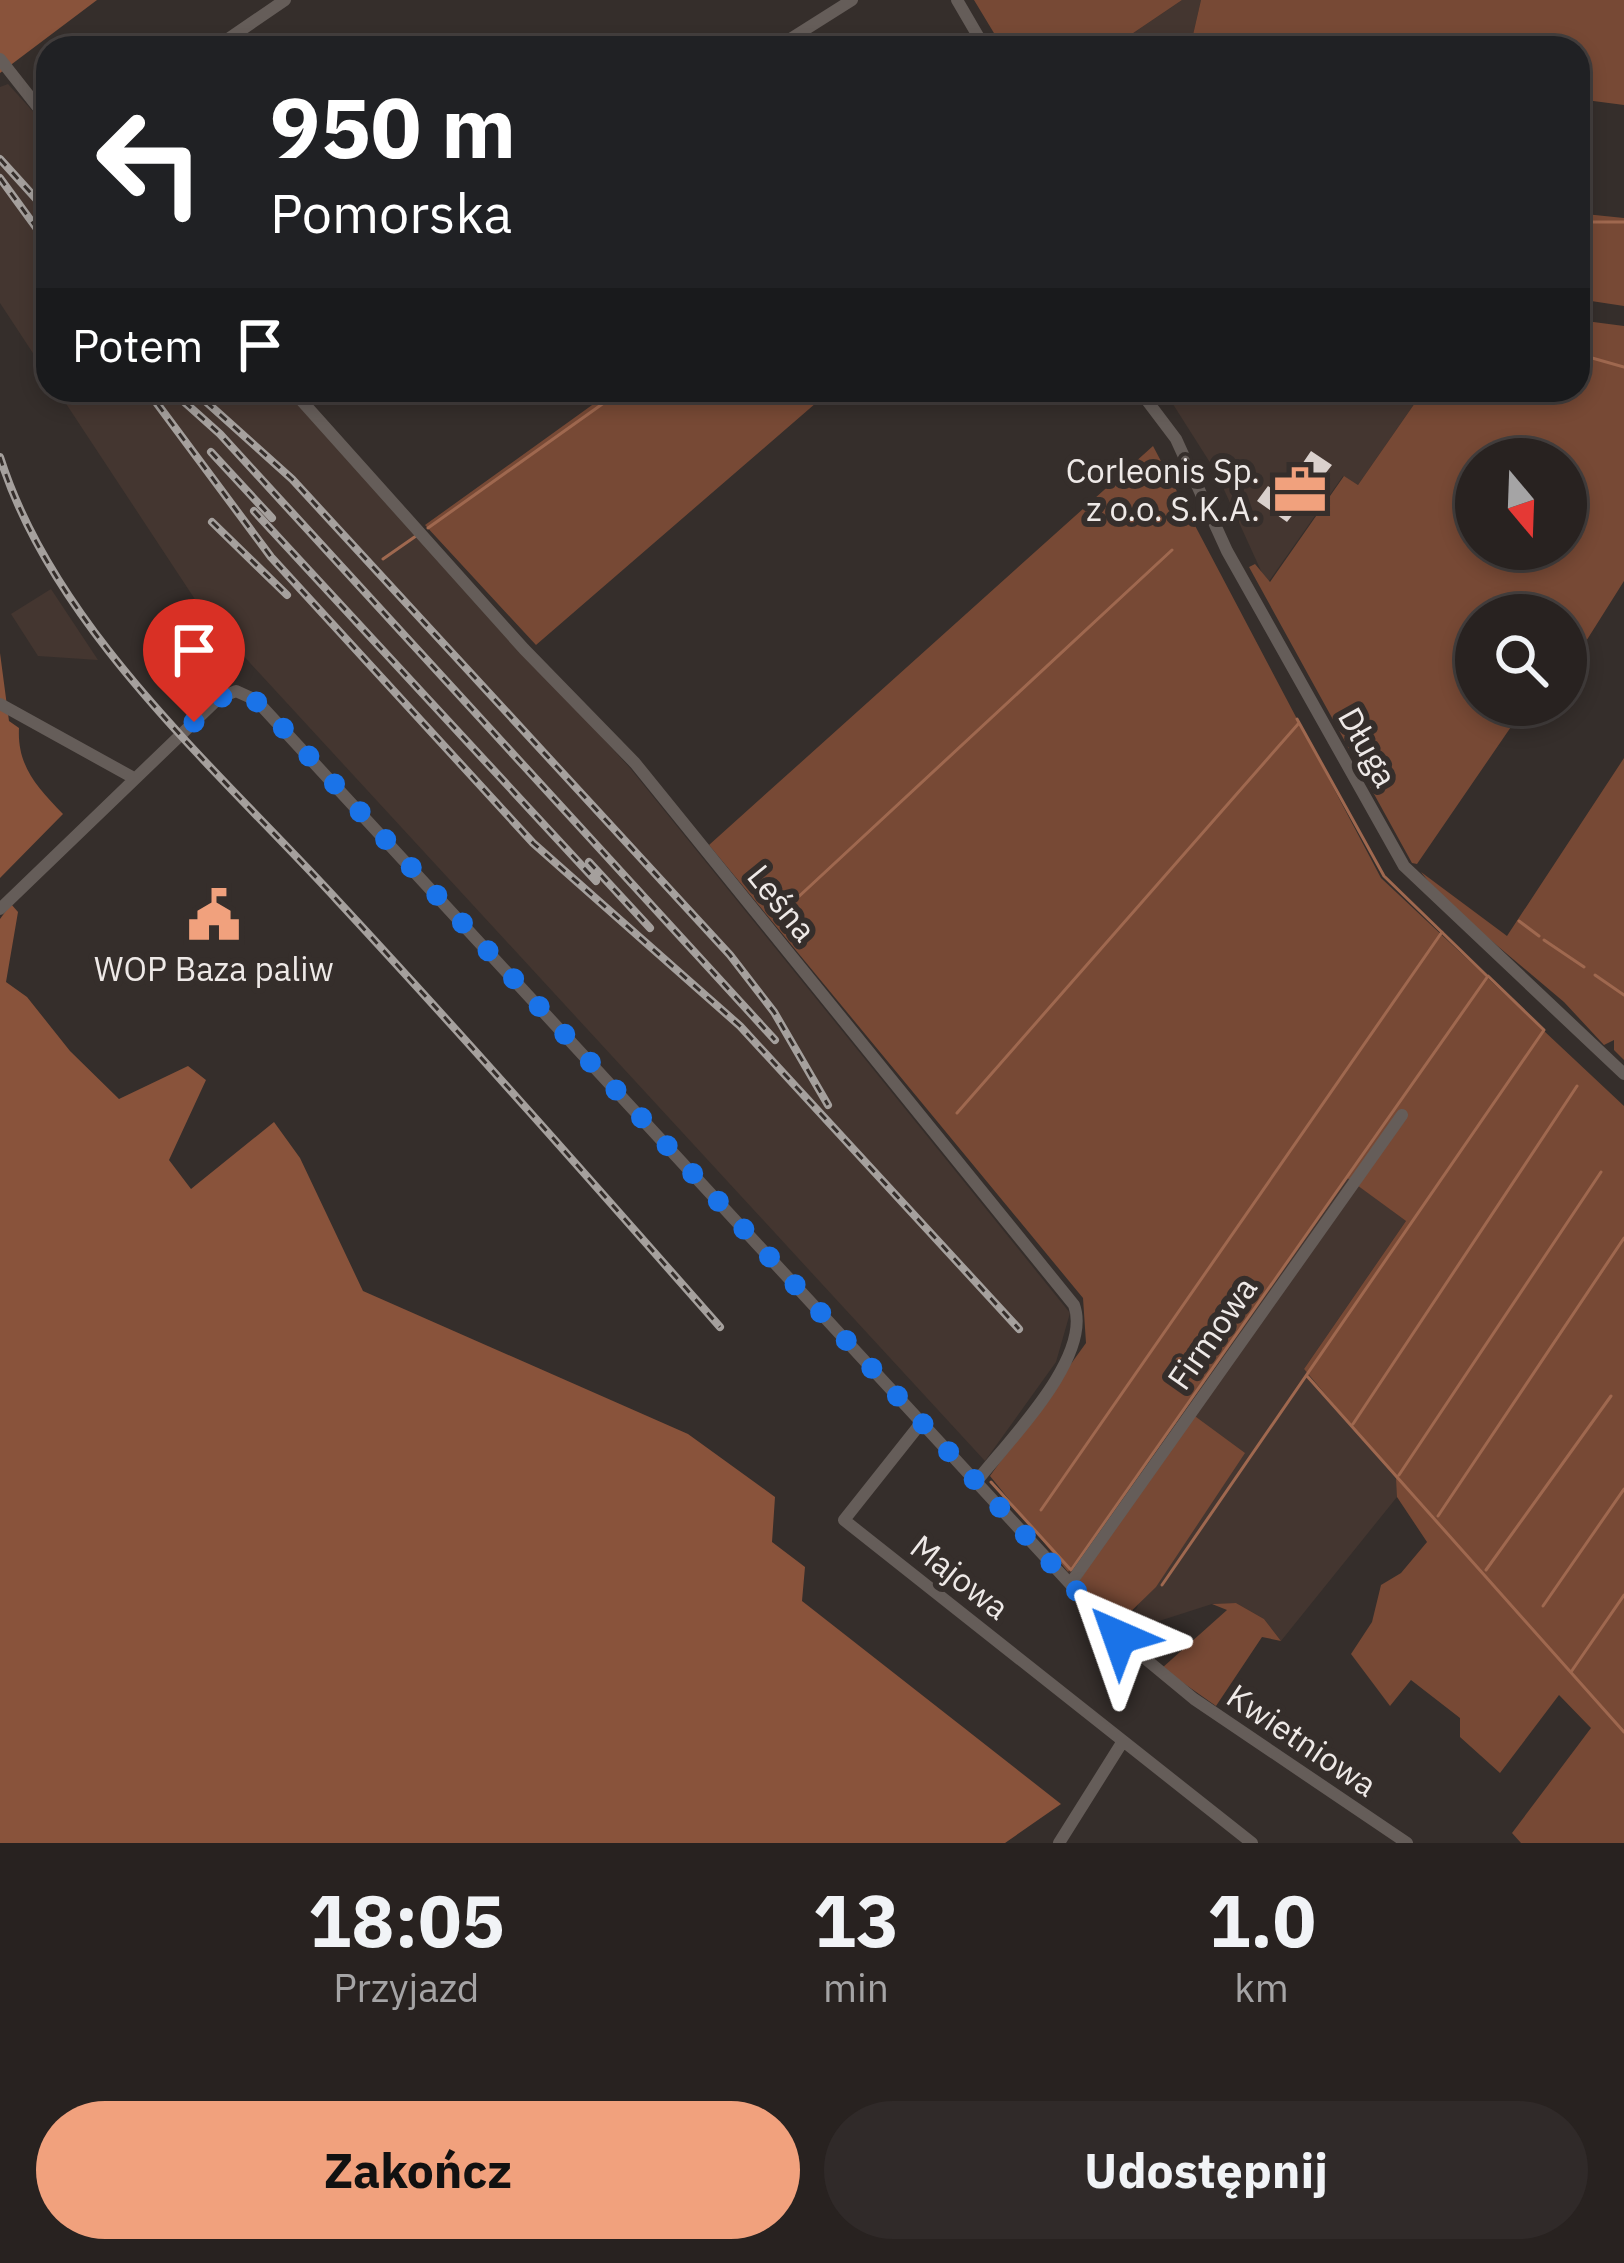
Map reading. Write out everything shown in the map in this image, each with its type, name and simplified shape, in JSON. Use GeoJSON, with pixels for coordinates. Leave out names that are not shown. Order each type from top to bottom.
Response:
{"type":"FeatureCollection","features":[{"type":"Feature","properties":{"kind":"street"},"geometry":{"type":"LineString","coordinates":[[232,36],[285,0]]}},
{"type":"Feature","properties":{"kind":"street"},"geometry":{"type":"LineString","coordinates":[[795,36],[852,0]]}},
{"type":"Feature","properties":{"kind":"street"},"geometry":{"type":"LineString","coordinates":[[957,0],[978,36]]}},
{"type":"Feature","properties":{"kind":"street"},"geometry":{"type":"LineString","coordinates":[[0,59],[36,105]]}},
{"type":"Feature","properties":{"kind":"street","name":"Leśna"},"geometry":{"type":"LineString","coordinates":[[303,402],[524,649],[635,764],[1074,1304],[1079,1330],[1067,1362],[976,1482]]}},
{"type":"Feature","properties":{"kind":"street","name":"Długa"},"geometry":{"type":"LineString","coordinates":[[1148,402],[1176,440],[1227,550],[1404,866],[1624,1074]]}},
{"type":"Feature","properties":{"kind":"street","name":"Kwietniowa"},"geometry":{"type":"LineString","coordinates":[[132,777],[230,693],[242,693],[261,704],[1070,1584],[1178,1687],[1408,1843]]}},
{"type":"Feature","properties":{"kind":"street"},"geometry":{"type":"LineString","coordinates":[[0,704],[132,777],[0,909]]}},
{"type":"Feature","properties":{"kind":"street","name":"Firmowa"},"geometry":{"type":"LineString","coordinates":[[1070,1584],[1402,1115]]}},
{"type":"Feature","properties":{"kind":"street","name":"Majowa"},"geometry":{"type":"LineString","coordinates":[[921,1423],[844,1520],[1252,1843]]}},
{"type":"Feature","properties":{"kind":"street"},"geometry":{"type":"LineString","coordinates":[[1059,1843],[1123,1741]]}},
{"type":"Feature","properties":{"kind":"shaded area"},"geometry":{"type":"Polygon","coordinates":[[[0,0],[97,0],[49,36],[36,36],[36,46],[0,73],[0,0]]]}},
{"type":"Feature","properties":{"kind":"shaded area"},"geometry":{"type":"Polygon","coordinates":[[[974,0],[1182,0],[1129,36],[996,36],[974,0]]]}},
{"type":"Feature","properties":{"kind":"shaded area"},"geometry":{"type":"Polygon","coordinates":[[[1182,0],[1201,0],[1193,36],[1129,36],[1182,0]]]}},
{"type":"Feature","properties":{"kind":"shaded area"},"geometry":{"type":"Polygon","coordinates":[[[1201,0],[1624,0],[1624,105],[1590,101],[1590,36],[1193,36],[1201,0]]]}},
{"type":"Feature","properties":{"kind":"shaded area"},"geometry":{"type":"Polygon","coordinates":[[[8,84],[36,115],[36,358],[0,303],[0,87],[8,84]]]}},
{"type":"Feature","properties":{"kind":"shaded area"},"geometry":{"type":"Polygon","coordinates":[[[1590,215],[1624,218],[1624,306],[1590,301],[1590,215]]]}},
{"type":"Feature","properties":{"kind":"shaded area"},"geometry":{"type":"Polygon","coordinates":[[[1590,322],[1624,326],[1624,581],[1587,640],[1587,594],[1455,594],[1455,726],[1512,726],[1417,864],[1412,863],[1249,567],[1255,564],[1270,582],[1344,476],[1358,485],[1416,402],[1590,402],[1590,322]]]}},
{"type":"Feature","properties":{"kind":"shaded area"},"geometry":{"type":"Polygon","coordinates":[[[65,402],[296,402],[630,768],[1070,1313],[1056,1362],[985,1461],[204,613],[65,402]]]}},
{"type":"Feature","properties":{"kind":"shaded area"},"geometry":{"type":"Polygon","coordinates":[[[596,402],[817,402],[536,645],[425,525],[596,402]]]}},
{"type":"Feature","properties":{"kind":"shaded area"},"geometry":{"type":"Polygon","coordinates":[[[1172,402],[1416,402],[1358,485],[1343,476],[1267,584],[1216,472],[1172,402]]]}},
{"type":"Feature","properties":{"kind":"shaded area"},"geometry":{"type":"Polygon","coordinates":[[[1153,446],[1381,878],[1624,1106],[1624,1843],[1521,1843],[1512,1833],[1591,1728],[1559,1695],[1500,1773],[1460,1737],[1460,1718],[1411,1680],[1390,1706],[1351,1654],[1372,1622],[1381,1585],[1401,1573],[1427,1542],[1397,1497],[1396,1478],[1304,1369],[1406,1221],[1346,1177],[1068,1572],[990,1476],[1086,1343],[1083,1298],[709,845],[1153,446]]]}},
{"type":"Feature","properties":{"kind":"shaded area"},"geometry":{"type":"Polygon","coordinates":[[[51,589],[98,660],[38,656],[11,614],[51,589]]]}},
{"type":"Feature","properties":{"kind":"shaded area"},"geometry":{"type":"Polygon","coordinates":[[[0,653],[9,721],[19,728],[25,765],[63,814],[0,878],[0,653]]]}},
{"type":"Feature","properties":{"kind":"shaded area"},"geometry":{"type":"Polygon","coordinates":[[[1624,758],[1624,1060],[1614,1050],[1614,1040],[1604,1045],[1564,1002],[1442,899],[1421,872],[1507,936],[1624,758]]]}},
{"type":"Feature","properties":{"kind":"shaded area"},"geometry":{"type":"Polygon","coordinates":[[[11,904],[18,912],[6,982],[27,997],[70,1051],[119,1099],[188,1066],[206,1080],[169,1160],[191,1189],[274,1122],[300,1158],[363,1291],[688,1434],[775,1497],[772,1542],[805,1567],[802,1601],[1061,1804],[1005,1843],[0,1843],[0,919],[11,904]]]}},
{"type":"Feature","properties":{"kind":"shaded area"},"geometry":{"type":"Polygon","coordinates":[[[1346,1176],[1406,1221],[1304,1369],[1397,1478],[1397,1497],[1281,1641],[1264,1619],[1236,1603],[1212,1604],[1128,1631],[1119,1623],[1137,1608],[1192,1415],[1077,1584],[1068,1572],[1346,1176]]]}},
{"type":"Feature","properties":{"kind":"shaded area"},"geometry":{"type":"Polygon","coordinates":[[[1192,1414],[1245,1453],[1156,1587],[1119,1623],[1077,1584],[1192,1414]]]}},
{"type":"Feature","properties":{"kind":"shaded area"},"geometry":{"type":"Polygon","coordinates":[[[1236,1603],[1264,1619],[1281,1641],[1262,1637],[1216,1706],[1162,1668],[1227,1610],[1212,1604],[1236,1603]]]}},
{"type":"Feature","properties":{"kind":"building","name":"Corleonis Sp. z o.o. S.K.A."},"geometry":{"type":"Polygon","coordinates":[[[1311,451],[1332,465],[1287,522],[1257,501],[1268,486],[1281,495],[1311,451]]]}},
{"type":"Feature","properties":{"kind":"waterway"},"geometry":{"type":"LineString","coordinates":[[1590,222],[1624,222]]}},
{"type":"Feature","properties":{"kind":"waterway"},"geometry":{"type":"LineString","coordinates":[[1590,357],[1624,367]]}},
{"type":"Feature","properties":{"kind":"waterway"},"geometry":{"type":"LineString","coordinates":[[428,528],[605,402]]}},
{"type":"Feature","properties":{"kind":"waterway"},"geometry":{"type":"LineString","coordinates":[[383,559],[416,536]]}},
{"type":"Feature","properties":{"kind":"waterway"},"geometry":{"type":"LineString","coordinates":[[780,914],[1172,550]]}},
{"type":"Feature","properties":{"kind":"waterway"},"geometry":{"type":"LineString","coordinates":[[1297,719],[1384,876],[1486,975]]}},
{"type":"Feature","properties":{"kind":"waterway"},"geometry":{"type":"LineString","coordinates":[[957,1113],[1299,723]]}},
{"type":"Feature","properties":{"kind":"waterway"},"geometry":{"type":"LineString","coordinates":[[1519,921],[1539,936]]}},
{"type":"Feature","properties":{"kind":"waterway"},"geometry":{"type":"LineString","coordinates":[[1041,1510],[1442,932]]}},
{"type":"Feature","properties":{"kind":"waterway"},"geometry":{"type":"LineString","coordinates":[[1544,940],[1584,967]]}},
{"type":"Feature","properties":{"kind":"waterway"},"geometry":{"type":"LineString","coordinates":[[1595,975],[1624,995]]}},
{"type":"Feature","properties":{"kind":"waterway"},"geometry":{"type":"LineString","coordinates":[[991,1482],[1071,1570],[1488,976],[1544,1030],[1162,1585]]}},
{"type":"Feature","properties":{"kind":"waterway"},"geometry":{"type":"LineString","coordinates":[[1353,1424],[1577,1086]]}},
{"type":"Feature","properties":{"kind":"waterway"},"geometry":{"type":"LineString","coordinates":[[1399,1475],[1601,1172]]}},
{"type":"Feature","properties":{"kind":"waterway"},"geometry":{"type":"LineString","coordinates":[[1438,1516],[1624,1238]]}},
{"type":"Feature","properties":{"kind":"waterway"},"geometry":{"type":"LineString","coordinates":[[1307,1376],[1624,1732]]}},
{"type":"Feature","properties":{"kind":"waterway"},"geometry":{"type":"LineString","coordinates":[[1486,1570],[1611,1396]]}},
{"type":"Feature","properties":{"kind":"waterway"},"geometry":{"type":"LineString","coordinates":[[1543,1606],[1624,1489]]}},
{"type":"Feature","properties":{"kind":"waterway"},"geometry":{"type":"LineString","coordinates":[[1571,1672],[1624,1595]]}},
{"type":"Feature","properties":{"kind":"railway"},"geometry":{"type":"LineString","coordinates":[[0,159],[36,199]]}},
{"type":"Feature","properties":{"kind":"railway"},"geometry":{"type":"LineString","coordinates":[[0,178],[36,228]]}},
{"type":"Feature","properties":{"kind":"railway"},"geometry":{"type":"LineString","coordinates":[[156,402],[271,557],[533,843],[740,1026],[1019,1329]]}},
{"type":"Feature","properties":{"kind":"railway"},"geometry":{"type":"LineString","coordinates":[[184,402],[220,434],[775,1040]]}},
{"type":"Feature","properties":{"kind":"railway"},"geometry":{"type":"LineString","coordinates":[[206,402],[292,479],[730,955],[774,1012],[828,1105]]}},
{"type":"Feature","properties":{"kind":"railway"},"geometry":{"type":"LineString","coordinates":[[211,452],[272,518]]}},
{"type":"Feature","properties":{"kind":"railway"},"geometry":{"type":"LineString","coordinates":[[0,457],[25,520],[59,581],[144,694],[435,1007],[720,1327]]}},
{"type":"Feature","properties":{"kind":"railway"},"geometry":{"type":"LineString","coordinates":[[254,511],[596,881]]}},
{"type":"Feature","properties":{"kind":"railway"},"geometry":{"type":"LineString","coordinates":[[212,522],[287,595]]}},
{"type":"Feature","properties":{"kind":"railway"},"geometry":{"type":"LineString","coordinates":[[589,862],[650,928]]}},
{"type":"Feature","properties":{"kind":"place","name":"Corleonis Sp. z o.o. S.K.A."},"geometry":{"type":"Point","coordinates":[1300,490]}},
{"type":"Feature","properties":{"kind":"place","name":"WOP Baza paliw"},"geometry":{"type":"Point","coordinates":[214,915]}},
{"type":"Feature","properties":{"kind":"route"},"geometry":{"type":"LineString","coordinates":[[194,722],[219,698],[236,692],[261,704],[1119,1637]]}}]}
